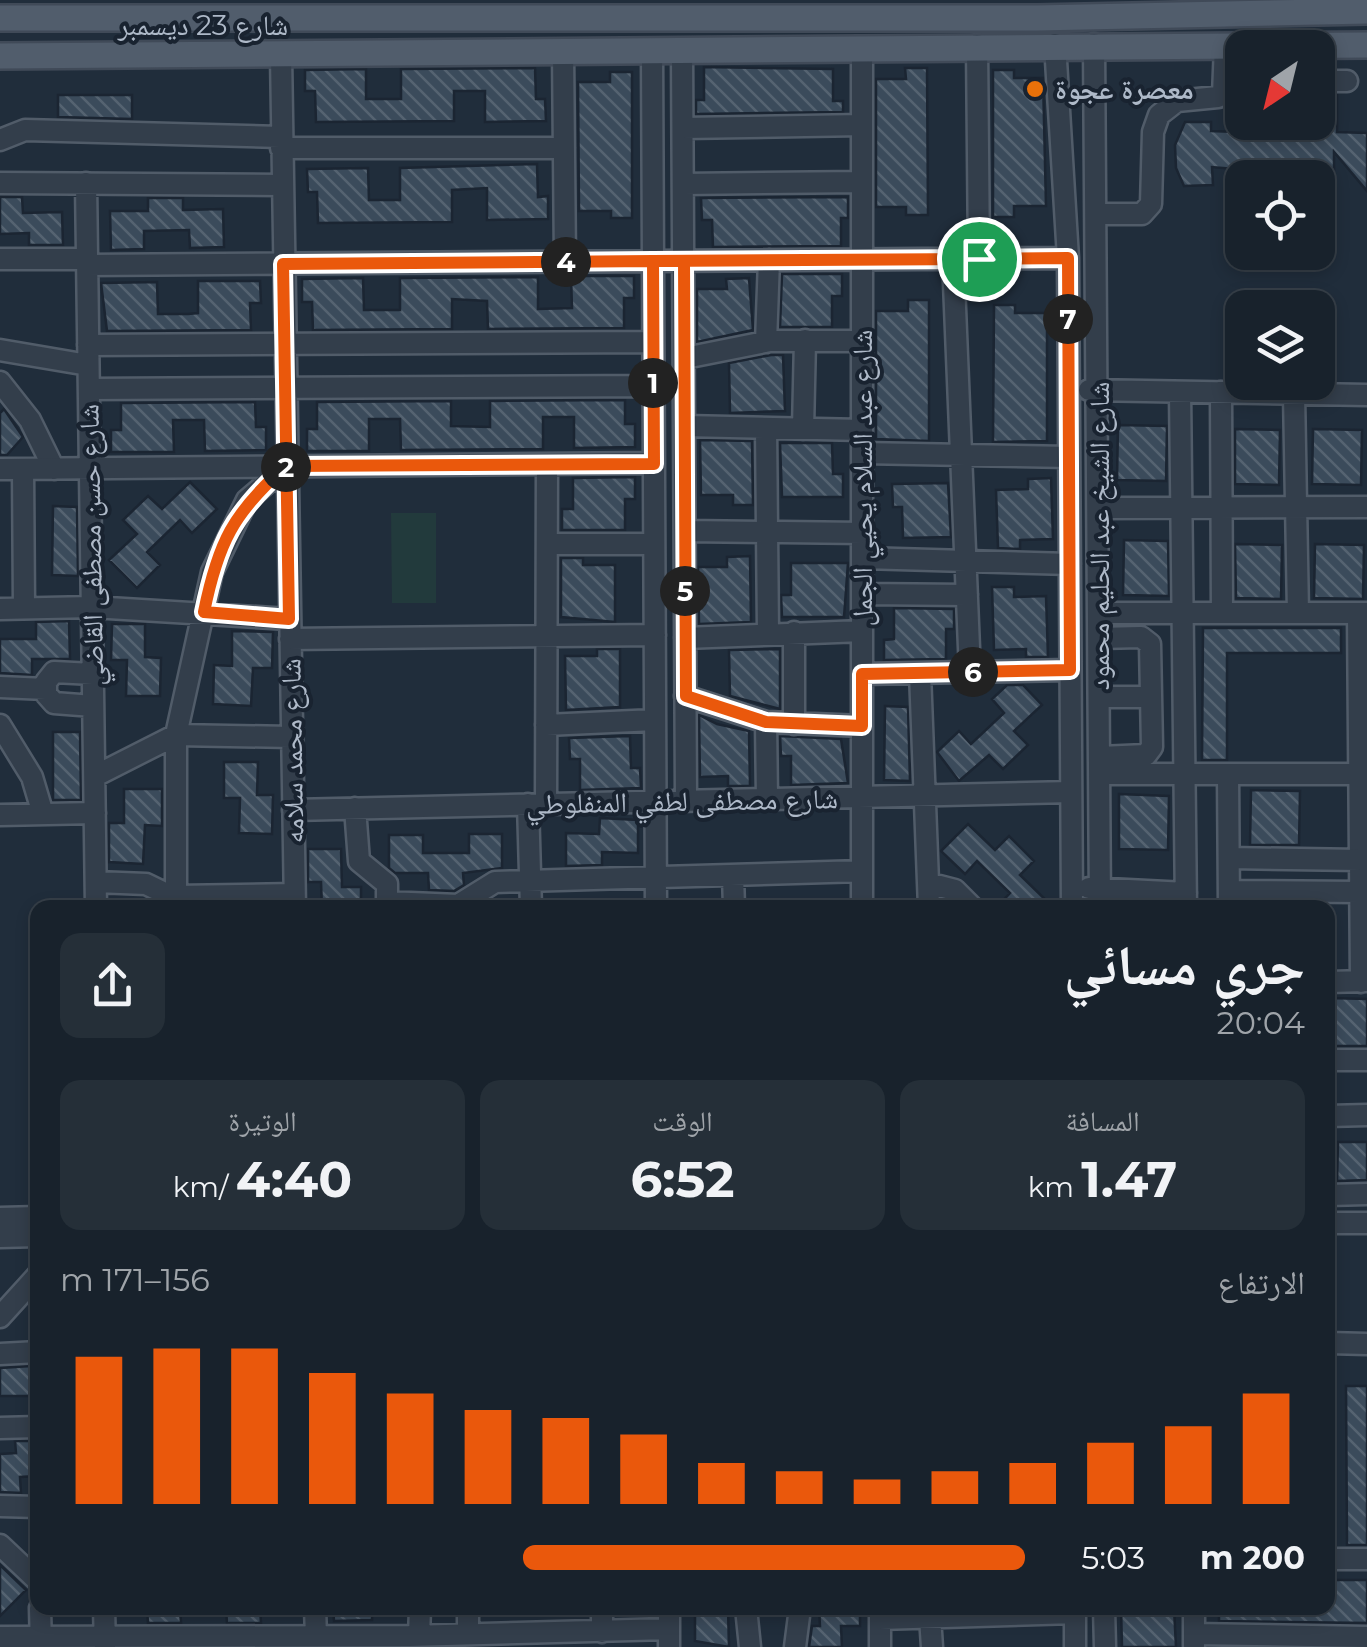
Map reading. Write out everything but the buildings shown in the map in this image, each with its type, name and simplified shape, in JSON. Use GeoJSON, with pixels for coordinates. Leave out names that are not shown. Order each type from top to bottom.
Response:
{"type":"FeatureCollection","features":[{"type":"Feature","properties":{"kind":"main road","name":"شارع 23 ديسمبر"},"geometry":{"type":"LineString","coordinates":[[12,12],[286,8],[410,16],[474,8],[1191,6],[1367,11]]}},
{"type":"Feature","properties":{"kind":"main road"},"geometry":{"type":"LineString","coordinates":[[410,16],[410,54]]}},
{"type":"Feature","properties":{"kind":"main road","name":"شارع 23 ديسمبر"},"geometry":{"type":"LineString","coordinates":[[0,56],[1055,44],[1225,46]]}},
{"type":"Feature","properties":{"kind":"main road","name":"شارع 23 ديسمبر"},"geometry":{"type":"LineString","coordinates":[[1335,45],[1367,45]]}},
{"type":"Feature","properties":{"kind":"street","name":"شارع الشيخ عبد الحليم محمود"},"geometry":{"type":"LineString","coordinates":[[1055,44],[1068,258],[1072,897]]}},
{"type":"Feature","properties":{"kind":"street","name":"شارع الشيخ عبد الحليم محمود"},"geometry":{"type":"LineString","coordinates":[[1094,44],[1100,898]]}},
{"type":"Feature","properties":{"kind":"street"},"geometry":{"type":"LineString","coordinates":[[978,46],[979,259]]}},
{"type":"Feature","properties":{"kind":"street"},"geometry":{"type":"LineString","coordinates":[[1098,214],[1142,214],[1148,209],[1153,198],[1154,132],[1160,115],[1177,101],[1223,95],[1225,46]]}},
{"type":"Feature","properties":{"kind":"street","name":"شارع عبد السلام يحيي الجمل"},"geometry":{"type":"LineString","coordinates":[[862,48],[862,900]]}},
{"type":"Feature","properties":{"kind":"street"},"geometry":{"type":"LineString","coordinates":[[652,50],[656,900]]}},
{"type":"Feature","properties":{"kind":"street"},"geometry":{"type":"LineString","coordinates":[[682,50],[686,801]]}},
{"type":"Feature","properties":{"kind":"street"},"geometry":{"type":"LineString","coordinates":[[563,52],[565,262]]}},
{"type":"Feature","properties":{"kind":"street","name":"شارع محمد سلامه"},"geometry":{"type":"LineString","coordinates":[[281,55],[294,900]]}},
{"type":"Feature","properties":{"kind":"street"},"geometry":{"type":"LineString","coordinates":[[1335,81],[1347,81]]}},
{"type":"Feature","properties":{"kind":"street"},"geometry":{"type":"LineString","coordinates":[[684,128],[862,125]]}},
{"type":"Feature","properties":{"kind":"street"},"geometry":{"type":"LineString","coordinates":[[0,140],[24,130],[280,142],[564,148]]}},
{"type":"Feature","properties":{"kind":"street"},"geometry":{"type":"LineString","coordinates":[[684,184],[862,182]]}},
{"type":"Feature","properties":{"kind":"street"},"geometry":{"type":"LineString","coordinates":[[0,183],[281,186]]}},
{"type":"Feature","properties":{"kind":"street","name":"شارع حسن مصطفى القاضي"},"geometry":{"type":"LineString","coordinates":[[86,183],[96,900]]}},
{"type":"Feature","properties":{"kind":"street"},"geometry":{"type":"LineString","coordinates":[[0,259],[283,264],[1068,258]]}},
{"type":"Feature","properties":{"kind":"street"},"geometry":{"type":"LineString","coordinates":[[952,259],[970,672]]}},
{"type":"Feature","properties":{"kind":"street"},"geometry":{"type":"LineString","coordinates":[[766,342],[769,260]]}},
{"type":"Feature","properties":{"kind":"street"},"geometry":{"type":"LineString","coordinates":[[803,429],[805,340]]}},
{"type":"Feature","properties":{"kind":"street"},"geometry":{"type":"LineString","coordinates":[[684,358],[766,342],[862,341]]}},
{"type":"Feature","properties":{"kind":"street"},"geometry":{"type":"LineString","coordinates":[[0,350],[88,355],[284,344],[653,342]]}},
{"type":"Feature","properties":{"kind":"street"},"geometry":{"type":"LineString","coordinates":[[0,382],[30,420],[54,468]]}},
{"type":"Feature","properties":{"kind":"street"},"geometry":{"type":"LineString","coordinates":[[89,389],[654,386]]}},
{"type":"Feature","properties":{"kind":"street"},"geometry":{"type":"LineString","coordinates":[[1069,389],[1225,392]]}},
{"type":"Feature","properties":{"kind":"street"},"geometry":{"type":"LineString","coordinates":[[1072,897],[1186,900],[1180,392]]}},
{"type":"Feature","properties":{"kind":"street"},"geometry":{"type":"LineString","coordinates":[[1221,392],[1222,613]]}},
{"type":"Feature","properties":{"kind":"street"},"geometry":{"type":"LineString","coordinates":[[1335,395],[1367,395]]}},
{"type":"Feature","properties":{"kind":"street"},"geometry":{"type":"LineString","coordinates":[[1294,400],[1298,613]]}},
{"type":"Feature","properties":{"kind":"street"},"geometry":{"type":"LineString","coordinates":[[685,426],[862,430]]}},
{"type":"Feature","properties":{"kind":"street"},"geometry":{"type":"LineString","coordinates":[[766,428],[768,632]]}},
{"type":"Feature","properties":{"kind":"street"},"geometry":{"type":"LineString","coordinates":[[862,453],[1069,456]]}},
{"type":"Feature","properties":{"kind":"street"},"geometry":{"type":"LineString","coordinates":[[531,900],[546,725],[547,464]]}},
{"type":"Feature","properties":{"kind":"street"},"geometry":{"type":"LineString","coordinates":[[0,469],[654,464]]}},
{"type":"Feature","properties":{"kind":"street"},"geometry":{"type":"LineString","coordinates":[[183,900],[176,734],[212,572],[247,500],[286,466]]}},
{"type":"Feature","properties":{"kind":"street"},"geometry":{"type":"LineString","coordinates":[[23,469],[24,608]]}},
{"type":"Feature","properties":{"kind":"street"},"geometry":{"type":"LineString","coordinates":[[1099,508],[1367,507]]}},
{"type":"Feature","properties":{"kind":"street"},"geometry":{"type":"LineString","coordinates":[[686,531],[863,534]]}},
{"type":"Feature","properties":{"kind":"street"},"geometry":{"type":"LineString","coordinates":[[546,544],[654,544]]}},
{"type":"Feature","properties":{"kind":"street"},"geometry":{"type":"LineString","coordinates":[[863,558],[1070,564]]}},
{"type":"Feature","properties":{"kind":"street"},"geometry":{"type":"LineString","coordinates":[[862,594],[967,595]]}},
{"type":"Feature","properties":{"kind":"street"},"geometry":{"type":"LineString","coordinates":[[0,608],[204,612],[290,629],[655,635]]}},
{"type":"Feature","properties":{"kind":"street"},"geometry":{"type":"LineString","coordinates":[[1099,613],[1363,612],[1360,892],[1364,982],[1335,982]]}},
{"type":"Feature","properties":{"kind":"street"},"geometry":{"type":"LineString","coordinates":[[685,638],[862,631]]}},
{"type":"Feature","properties":{"kind":"street"},"geometry":{"type":"LineString","coordinates":[[794,632],[794,724]]}},
{"type":"Feature","properties":{"kind":"street"},"geometry":{"type":"LineString","coordinates":[[1099,638],[1148,640],[1151,697],[1150,752],[1100,765]]}},
{"type":"Feature","properties":{"kind":"street"},"geometry":{"type":"LineString","coordinates":[[862,674],[1070,670]]}},
{"type":"Feature","properties":{"kind":"street"},"geometry":{"type":"LineString","coordinates":[[46,690],[54,672],[93,674]]}},
{"type":"Feature","properties":{"kind":"street"},"geometry":{"type":"LineString","coordinates":[[920,673],[929,900]]}},
{"type":"Feature","properties":{"kind":"street"},"geometry":{"type":"LineString","coordinates":[[0,687],[46,690]]}},
{"type":"Feature","properties":{"kind":"street"},"geometry":{"type":"LineString","coordinates":[[46,690],[54,703],[93,706]]}},
{"type":"Feature","properties":{"kind":"street"},"geometry":{"type":"LineString","coordinates":[[686,696],[766,722],[862,726]]}},
{"type":"Feature","properties":{"kind":"street"},"geometry":{"type":"LineString","coordinates":[[1100,697],[1151,697]]}},
{"type":"Feature","properties":{"kind":"street"},"geometry":{"type":"LineString","coordinates":[[546,725],[655,720]]}},
{"type":"Feature","properties":{"kind":"street"},"geometry":{"type":"LineString","coordinates":[[766,722],[767,799]]}},
{"type":"Feature","properties":{"kind":"street"},"geometry":{"type":"LineString","coordinates":[[0,724],[32,777],[43,814]]}},
{"type":"Feature","properties":{"kind":"street"},"geometry":{"type":"LineString","coordinates":[[95,776],[176,734],[292,737]]}},
{"type":"Feature","properties":{"kind":"street"},"geometry":{"type":"LineString","coordinates":[[1100,765],[1184,774],[1360,774]]}},
{"type":"Feature","properties":{"kind":"street"},"geometry":{"type":"LineString","coordinates":[[1228,774],[1229,899],[1360,892]]}},
{"type":"Feature","properties":{"kind":"street","name":"شارع مصطفى لطفي المنفلوطي"},"geometry":{"type":"LineString","coordinates":[[293,810],[1071,792]]}},
{"type":"Feature","properties":{"kind":"street"},"geometry":{"type":"LineString","coordinates":[[355,808],[359,861],[387,884],[387,900]]}},
{"type":"Feature","properties":{"kind":"street"},"geometry":{"type":"LineString","coordinates":[[0,815],[95,813]]}},
{"type":"Feature","properties":{"kind":"street"},"geometry":{"type":"LineString","coordinates":[[1229,858],[1360,860]]}},
{"type":"Feature","properties":{"kind":"street"},"geometry":{"type":"LineString","coordinates":[[467,900],[495,882],[862,871]]}},
{"type":"Feature","properties":{"kind":"street"},"geometry":{"type":"LineString","coordinates":[[733,875],[734,900]]}},
{"type":"Feature","properties":{"kind":"street"},"geometry":{"type":"LineString","coordinates":[[96,882],[146,884],[179,900]]}},
{"type":"Feature","properties":{"kind":"street"},"geometry":{"type":"LineString","coordinates":[[928,883],[954,890],[965,900]]}},
{"type":"Feature","properties":{"kind":"street"},"geometry":{"type":"LineString","coordinates":[[1335,1060],[1367,1060]]}},
{"type":"Feature","properties":{"kind":"street"},"geometry":{"type":"LineString","coordinates":[[1335,1116],[1367,1115]]}},
{"type":"Feature","properties":{"kind":"street"},"geometry":{"type":"LineString","coordinates":[[1335,1194],[1367,1194]]}},
{"type":"Feature","properties":{"kind":"street"},"geometry":{"type":"LineString","coordinates":[[0,1218],[30,1230]]}},
{"type":"Feature","properties":{"kind":"street"},"geometry":{"type":"LineString","coordinates":[[1335,1223],[1367,1223]]}},
{"type":"Feature","properties":{"kind":"street"},"geometry":{"type":"LineString","coordinates":[[0,1237],[30,1232]]}},
{"type":"Feature","properties":{"kind":"street"},"geometry":{"type":"LineString","coordinates":[[0,1317],[30,1284]]}},
{"type":"Feature","properties":{"kind":"street"},"geometry":{"type":"LineString","coordinates":[[1335,1343],[1367,1344]]}},
{"type":"Feature","properties":{"kind":"street"},"geometry":{"type":"LineString","coordinates":[[0,1354],[30,1352]]}},
{"type":"Feature","properties":{"kind":"street"},"geometry":{"type":"LineString","coordinates":[[0,1428],[30,1427]]}},
{"type":"Feature","properties":{"kind":"street"},"geometry":{"type":"LineString","coordinates":[[0,1506],[30,1507]]}},
{"type":"Feature","properties":{"kind":"street"},"geometry":{"type":"LineString","coordinates":[[0,1546],[30,1574]]}},
{"type":"Feature","properties":{"kind":"street"},"geometry":{"type":"LineString","coordinates":[[1335,1558],[1367,1559]]}},
{"type":"Feature","properties":{"kind":"street"},"geometry":{"type":"LineString","coordinates":[[40,1615],[41,1642]]}},
{"type":"Feature","properties":{"kind":"street"},"geometry":{"type":"LineString","coordinates":[[104,1615],[104,1642]]}},
{"type":"Feature","properties":{"kind":"street"},"geometry":{"type":"LineString","coordinates":[[315,1615],[316,1636]]}},
{"type":"Feature","properties":{"kind":"street"},"geometry":{"type":"LineString","coordinates":[[413,1640],[418,1615]]}},
{"type":"Feature","properties":{"kind":"street"},"geometry":{"type":"LineString","coordinates":[[468,1615],[468,1635]]}},
{"type":"Feature","properties":{"kind":"street"},"geometry":{"type":"LineString","coordinates":[[602,1615],[602,1632]]}},
{"type":"Feature","properties":{"kind":"street"},"geometry":{"type":"LineString","coordinates":[[747,1615],[750,1647]]}},
{"type":"Feature","properties":{"kind":"street"},"geometry":{"type":"LineString","coordinates":[[795,1647],[799,1615]]}},
{"type":"Feature","properties":{"kind":"street"},"geometry":{"type":"LineString","coordinates":[[880,1615],[880,1647]]}},
{"type":"Feature","properties":{"kind":"street"},"geometry":{"type":"LineString","coordinates":[[905,1615],[971,1615]]}},
{"type":"Feature","properties":{"kind":"street"},"geometry":{"type":"LineString","coordinates":[[1075,1615],[1075,1647]]}},
{"type":"Feature","properties":{"kind":"street"},"geometry":{"type":"LineString","coordinates":[[1104,1615],[1105,1647]]}},
{"type":"Feature","properties":{"kind":"street"},"geometry":{"type":"LineString","coordinates":[[930,1617],[932,1647]]}},
{"type":"Feature","properties":{"kind":"street"},"geometry":{"type":"LineString","coordinates":[[0,1637],[41,1642],[292,1642],[316,1636],[413,1640],[468,1635],[574,1640],[602,1632],[669,1628]]}},
{"type":"Feature","properties":{"kind":"street"},"geometry":{"type":"LineString","coordinates":[[1194,1640],[1367,1636]]}},
{"type":"Feature","properties":{"kind":"green space"},"geometry":{"type":"Polygon","coordinates":[[[391,513],[436,513],[436,603],[392,603],[391,513]]]}},
{"type":"Feature","properties":{"kind":"place","name":"معصرة عجوة"},"geometry":{"type":"Point","coordinates":[1035,89]}},
{"type":"Feature","properties":{"kind":"route"},"geometry":{"type":"LineString","coordinates":[[979,259],[653,261],[654,464],[286,466],[247,500],[227,535],[212,572],[204,612],[289,619],[286,466],[283,264],[653,261],[684,261],[686,696],[712,708],[766,722],[862,726],[862,674],[1070,670],[1068,258],[979,259]]}}]}
